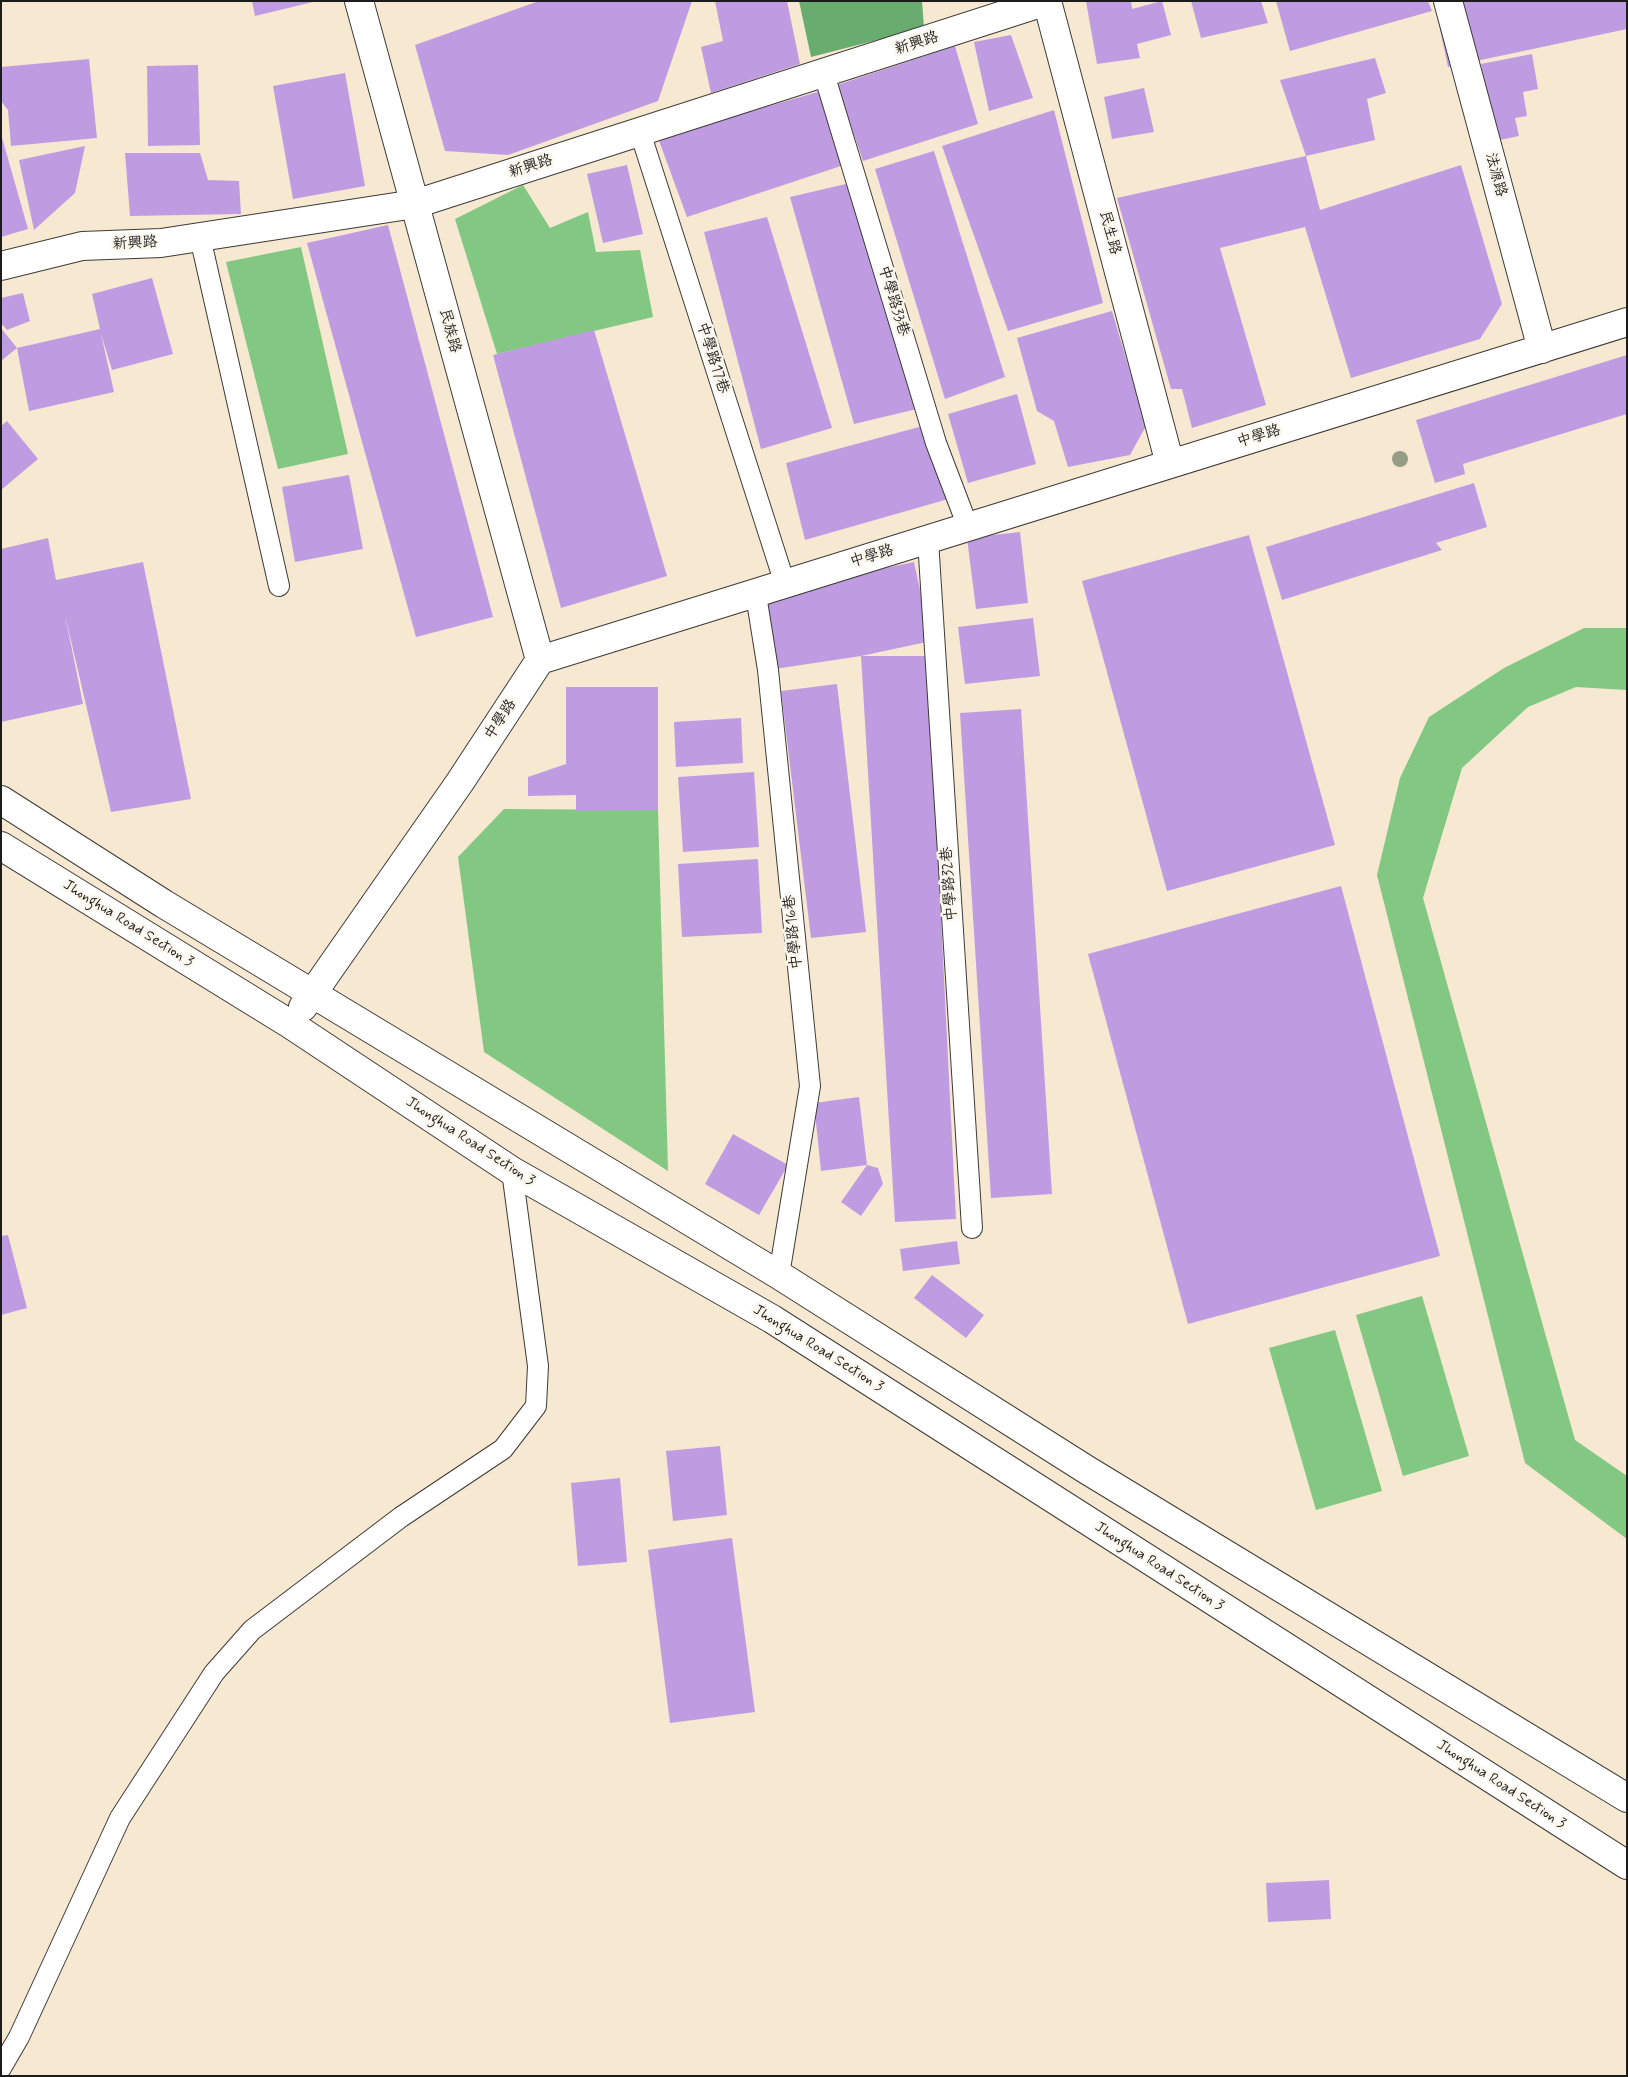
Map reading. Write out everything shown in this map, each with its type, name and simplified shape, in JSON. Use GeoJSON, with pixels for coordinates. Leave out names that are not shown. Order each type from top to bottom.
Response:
{"type":"FeatureCollection","features":[{"type":"Feature","properties":{"kind":"street","name":"民族路"},"geometry":{"type":"LineString","coordinates":[[359,1],[540,660]]}},
{"type":"Feature","properties":{"kind":"street","name":"新興路"},"geometry":{"type":"LineString","coordinates":[[1,266],[82,246],[161,243],[414,204],[1047,1]]}},
{"type":"Feature","properties":{"kind":"street","name":"民生路"},"geometry":{"type":"LineString","coordinates":[[1047,1],[1170,464]]}},
{"type":"Feature","properties":{"kind":"street","name":"法源路"},"geometry":{"type":"LineString","coordinates":[[1448,1],[1542,349]]}},
{"type":"Feature","properties":{"kind":"street","name":"中學路"},"geometry":{"type":"LineString","coordinates":[[290,1024],[460,782],[540,660],[1627,322]]}},
{"type":"Feature","properties":{"kind":"street"},"geometry":{"type":"LineString","coordinates":[[1,800],[164,904],[313,992],[779,1276],[1087,1470],[1627,1798]]}},
{"type":"Feature","properties":{"kind":"street","name":"Jhonghua Road Section 3"},"geometry":{"type":"LineString","coordinates":[[1,846],[290,1024],[512,1171],[772,1319],[1627,1865]]}},
{"type":"Feature","properties":{"kind":"lane","name":"中學路33巷"},"geometry":{"type":"LineString","coordinates":[[824,74],[936,443],[968,527]]}},
{"type":"Feature","properties":{"kind":"lane","name":"中學路17巷"},"geometry":{"type":"LineString","coordinates":[[640,132],[773,587]]}},
{"type":"Feature","properties":{"kind":"lane"},"geometry":{"type":"LineString","coordinates":[[200,237],[278,586]]}},
{"type":"Feature","properties":{"kind":"lane","name":"中學路32巷"},"geometry":{"type":"LineString","coordinates":[[928,540],[972,1228]]}},
{"type":"Feature","properties":{"kind":"lane","name":"中學路16巷"},"geometry":{"type":"LineString","coordinates":[[773,587],[756,595],[768,670],[810,1086],[779,1276]]}},
{"type":"Feature","properties":{"kind":"lane"},"geometry":{"type":"LineString","coordinates":[[1,2068],[18,2037],[120,1818],[214,1673],[252,1630],[401,1517],[503,1449],[536,1406],[538,1366],[512,1171]]}},
{"type":"Feature","properties":{"kind":"green space"},"geometry":{"type":"Polygon","coordinates":[[[799,1],[922,1],[924,28],[811,57],[799,1]]]}},
{"type":"Feature","properties":{"kind":"green space"},"geometry":{"type":"Polygon","coordinates":[[[523,185],[550,228],[588,212],[596,252],[640,250],[653,317],[497,354],[455,219],[523,185]]]}},
{"type":"Feature","properties":{"kind":"green space"},"geometry":{"type":"Polygon","coordinates":[[[301,247],[348,454],[278,469],[226,262],[301,247]]]}},
{"type":"Feature","properties":{"kind":"green space"},"geometry":{"type":"Polygon","coordinates":[[[1584,628],[1627,628],[1627,690],[1576,687],[1528,707],[1462,768],[1423,898],[1575,1440],[1627,1476],[1627,1539],[1525,1463],[1377,875],[1400,778],[1429,717],[1504,668],[1584,628]]]}},
{"type":"Feature","properties":{"kind":"green space"},"geometry":{"type":"Polygon","coordinates":[[[504,809],[658,810],[668,1171],[484,1052],[458,857],[504,809]]]}},
{"type":"Feature","properties":{"kind":"green space"},"geometry":{"type":"Polygon","coordinates":[[[1422,1296],[1469,1456],[1403,1476],[1356,1315],[1422,1296]]]}},
{"type":"Feature","properties":{"kind":"green space"},"geometry":{"type":"Polygon","coordinates":[[[1335,1330],[1382,1491],[1316,1510],[1269,1348],[1335,1330]]]}},
{"type":"Feature","properties":{"kind":"building"},"geometry":{"type":"Polygon","coordinates":[[[252,1],[313,1],[313,2],[255,16],[252,1]]]}},
{"type":"Feature","properties":{"kind":"building"},"geometry":{"type":"Polygon","coordinates":[[[539,1],[692,1],[658,101],[508,155],[445,151],[415,45],[539,1]]]}},
{"type":"Feature","properties":{"kind":"building"},"geometry":{"type":"Polygon","coordinates":[[[715,1],[787,1],[800,64],[711,93],[701,47],[723,41],[715,1]]]}},
{"type":"Feature","properties":{"kind":"building"},"geometry":{"type":"Polygon","coordinates":[[[1086,1],[1131,1],[1132,9],[1162,1],[1171,35],[1137,44],[1140,58],[1097,64],[1086,1]]]}},
{"type":"Feature","properties":{"kind":"building"},"geometry":{"type":"Polygon","coordinates":[[[1191,1],[1261,1],[1268,23],[1201,38],[1191,1]]]}},
{"type":"Feature","properties":{"kind":"building"},"geometry":{"type":"Polygon","coordinates":[[[1276,1],[1428,1],[1432,11],[1290,51],[1276,1]]]}},
{"type":"Feature","properties":{"kind":"building"},"geometry":{"type":"Polygon","coordinates":[[[1434,1],[1627,1],[1627,29],[1448,67],[1434,1]]]}},
{"type":"Feature","properties":{"kind":"building"},"geometry":{"type":"Polygon","coordinates":[[[1011,35],[1033,98],[989,111],[974,42],[1011,35]]]}},
{"type":"Feature","properties":{"kind":"building"},"geometry":{"type":"Polygon","coordinates":[[[955,46],[978,124],[863,161],[837,85],[955,46]]]}},
{"type":"Feature","properties":{"kind":"building"},"geometry":{"type":"Polygon","coordinates":[[[1532,54],[1538,89],[1523,92],[1527,116],[1515,118],[1519,136],[1495,141],[1481,64],[1532,54]]]}},
{"type":"Feature","properties":{"kind":"building"},"geometry":{"type":"Polygon","coordinates":[[[1375,58],[1386,93],[1367,99],[1375,140],[1306,156],[1280,80],[1375,58]]]}},
{"type":"Feature","properties":{"kind":"building"},"geometry":{"type":"Polygon","coordinates":[[[89,59],[97,138],[11,146],[8,110],[1,101],[1,67],[89,59]]]}},
{"type":"Feature","properties":{"kind":"building"},"geometry":{"type":"Polygon","coordinates":[[[198,65],[200,145],[148,146],[147,66],[198,65]]]}},
{"type":"Feature","properties":{"kind":"building"},"geometry":{"type":"Polygon","coordinates":[[[345,73],[365,186],[293,199],[273,86],[345,73]]]}},
{"type":"Feature","properties":{"kind":"building"},"geometry":{"type":"Polygon","coordinates":[[[1144,88],[1154,132],[1112,139],[1104,97],[1144,88]]]}},
{"type":"Feature","properties":{"kind":"building"},"geometry":{"type":"Polygon","coordinates":[[[828,89],[844,165],[687,217],[658,138],[828,89]]]}},
{"type":"Feature","properties":{"kind":"building"},"geometry":{"type":"Polygon","coordinates":[[[1054,110],[1103,303],[1008,331],[942,146],[1054,110]]]}},
{"type":"Feature","properties":{"kind":"building"},"geometry":{"type":"Polygon","coordinates":[[[1,134],[28,229],[1,237],[1,134]]]}},
{"type":"Feature","properties":{"kind":"building"},"geometry":{"type":"Polygon","coordinates":[[[85,146],[75,193],[34,230],[19,160],[85,146]]]}},
{"type":"Feature","properties":{"kind":"building"},"geometry":{"type":"Polygon","coordinates":[[[934,151],[1005,377],[945,399],[875,169],[934,151]]]}},
{"type":"Feature","properties":{"kind":"building"},"geometry":{"type":"Polygon","coordinates":[[[125,153],[200,153],[208,180],[239,181],[241,214],[130,216],[125,153]]]}},
{"type":"Feature","properties":{"kind":"building"},"geometry":{"type":"Polygon","coordinates":[[[1306,156],[1320,210],[1461,165],[1502,304],[1480,339],[1351,378],[1305,227],[1220,248],[1266,405],[1192,428],[1182,389],[1171,389],[1117,198],[1306,156]]]}},
{"type":"Feature","properties":{"kind":"building"},"geometry":{"type":"Polygon","coordinates":[[[627,165],[643,234],[603,243],[587,174],[627,165]]]}},
{"type":"Feature","properties":{"kind":"building"},"geometry":{"type":"Polygon","coordinates":[[[850,183],[917,409],[854,424],[790,197],[850,183]]]}},
{"type":"Feature","properties":{"kind":"building"},"geometry":{"type":"Polygon","coordinates":[[[767,217],[832,428],[761,449],[704,232],[767,217]]]}},
{"type":"Feature","properties":{"kind":"building"},"geometry":{"type":"Polygon","coordinates":[[[388,225],[493,617],[416,637],[307,243],[388,225]]]}},
{"type":"Feature","properties":{"kind":"building"},"geometry":{"type":"Polygon","coordinates":[[[152,278],[173,354],[112,370],[101,334],[114,392],[29,411],[17,348],[100,329],[92,294],[152,278]]]}},
{"type":"Feature","properties":{"kind":"building"},"geometry":{"type":"Polygon","coordinates":[[[23,293],[30,321],[7,330],[1,323],[1,298],[23,293]]]}},
{"type":"Feature","properties":{"kind":"building"},"geometry":{"type":"Polygon","coordinates":[[[1112,311],[1146,426],[1130,455],[1068,467],[1054,421],[1037,411],[1017,338],[1112,311]]]}},
{"type":"Feature","properties":{"kind":"building"},"geometry":{"type":"Polygon","coordinates":[[[1,328],[17,348],[1,361],[1,328]]]}},
{"type":"Feature","properties":{"kind":"building"},"geometry":{"type":"Polygon","coordinates":[[[594,330],[667,576],[561,608],[493,355],[594,330]]]}},
{"type":"Feature","properties":{"kind":"building"},"geometry":{"type":"Polygon","coordinates":[[[1627,355],[1627,414],[1463,464],[1465,474],[1435,483],[1416,420],[1627,355]]]}},
{"type":"Feature","properties":{"kind":"building"},"geometry":{"type":"Polygon","coordinates":[[[1017,394],[1036,464],[968,483],[948,414],[1017,394]]]}},
{"type":"Feature","properties":{"kind":"building"},"geometry":{"type":"Polygon","coordinates":[[[7,421],[38,459],[1,490],[1,426],[7,421]]]}},
{"type":"Feature","properties":{"kind":"building"},"geometry":{"type":"Polygon","coordinates":[[[930,424],[952,498],[805,540],[786,463],[930,424]]]}},
{"type":"Feature","properties":{"kind":"building"},"geometry":{"type":"Polygon","coordinates":[[[349,475],[363,549],[295,562],[282,487],[349,475]]]}},
{"type":"Feature","properties":{"kind":"building"},"geometry":{"type":"Polygon","coordinates":[[[1474,483],[1487,527],[1436,543],[1442,550],[1282,600],[1266,547],[1474,483]]]}},
{"type":"Feature","properties":{"kind":"building"},"geometry":{"type":"Polygon","coordinates":[[[1020,532],[1028,603],[976,609],[967,538],[1020,532]]]}},
{"type":"Feature","properties":{"kind":"building"},"geometry":{"type":"Polygon","coordinates":[[[1249,535],[1335,845],[1167,891],[1082,581],[1249,535]]]}},
{"type":"Feature","properties":{"kind":"building"},"geometry":{"type":"Polygon","coordinates":[[[48,538],[56,580],[143,562],[191,799],[111,812],[65,615],[83,704],[1,722],[1,549],[48,538]]]}},
{"type":"Feature","properties":{"kind":"building"},"geometry":{"type":"Polygon","coordinates":[[[914,562],[931,641],[861,656],[768,670],[756,595],[914,562]]]}},
{"type":"Feature","properties":{"kind":"building"},"geometry":{"type":"Polygon","coordinates":[[[1033,618],[1040,676],[965,684],[958,627],[1033,618]]]}},
{"type":"Feature","properties":{"kind":"building"},"geometry":{"type":"Polygon","coordinates":[[[861,656],[928,656],[956,1219],[895,1222],[861,656]]]}},
{"type":"Feature","properties":{"kind":"building"},"geometry":{"type":"Polygon","coordinates":[[[837,684],[866,932],[811,938],[781,691],[837,684]]]}},
{"type":"Feature","properties":{"kind":"building"},"geometry":{"type":"Polygon","coordinates":[[[566,687],[658,687],[658,810],[576,811],[576,795],[528,796],[528,777],[566,764],[566,687]]]}},
{"type":"Feature","properties":{"kind":"building"},"geometry":{"type":"Polygon","coordinates":[[[1021,709],[1052,1194],[991,1198],[960,713],[1021,709]]]}},
{"type":"Feature","properties":{"kind":"building"},"geometry":{"type":"Polygon","coordinates":[[[741,718],[743,763],[676,767],[674,722],[741,718]]]}},
{"type":"Feature","properties":{"kind":"building"},"geometry":{"type":"Polygon","coordinates":[[[754,772],[759,847],[683,852],[678,777],[754,772]]]}},
{"type":"Feature","properties":{"kind":"building"},"geometry":{"type":"Polygon","coordinates":[[[758,859],[762,933],[682,937],[678,864],[758,859]]]}},
{"type":"Feature","properties":{"kind":"building"},"geometry":{"type":"Polygon","coordinates":[[[1341,886],[1440,1256],[1188,1324],[1088,954],[1341,886]]]}},
{"type":"Feature","properties":{"kind":"building"},"geometry":{"type":"Polygon","coordinates":[[[859,1097],[867,1165],[821,1171],[814,1103],[859,1097]]]}},
{"type":"Feature","properties":{"kind":"building"},"geometry":{"type":"Polygon","coordinates":[[[733,1134],[788,1165],[759,1215],[705,1184],[733,1134]]]}},
{"type":"Feature","properties":{"kind":"building"},"geometry":{"type":"Polygon","coordinates":[[[867,1165],[878,1168],[883,1184],[861,1216],[841,1202],[867,1165]]]}},
{"type":"Feature","properties":{"kind":"building"},"geometry":{"type":"Polygon","coordinates":[[[8,1235],[27,1308],[1,1315],[1,1236],[8,1235]]]}},
{"type":"Feature","properties":{"kind":"building"},"geometry":{"type":"Polygon","coordinates":[[[957,1241],[960,1264],[903,1271],[900,1249],[957,1241]]]}},
{"type":"Feature","properties":{"kind":"building"},"geometry":{"type":"Polygon","coordinates":[[[932,1275],[984,1315],[966,1338],[914,1298],[932,1275]]]}},
{"type":"Feature","properties":{"kind":"building"},"geometry":{"type":"Polygon","coordinates":[[[720,1446],[727,1515],[673,1521],[666,1451],[720,1446]]]}},
{"type":"Feature","properties":{"kind":"building"},"geometry":{"type":"Polygon","coordinates":[[[620,1478],[627,1562],[578,1566],[571,1483],[620,1478]]]}},
{"type":"Feature","properties":{"kind":"building"},"geometry":{"type":"Polygon","coordinates":[[[732,1538],[755,1712],[670,1723],[648,1550],[732,1538]]]}},
{"type":"Feature","properties":{"kind":"building"},"geometry":{"type":"Polygon","coordinates":[[[1329,1880],[1331,1919],[1268,1922],[1266,1883],[1329,1880]]]}}]}
